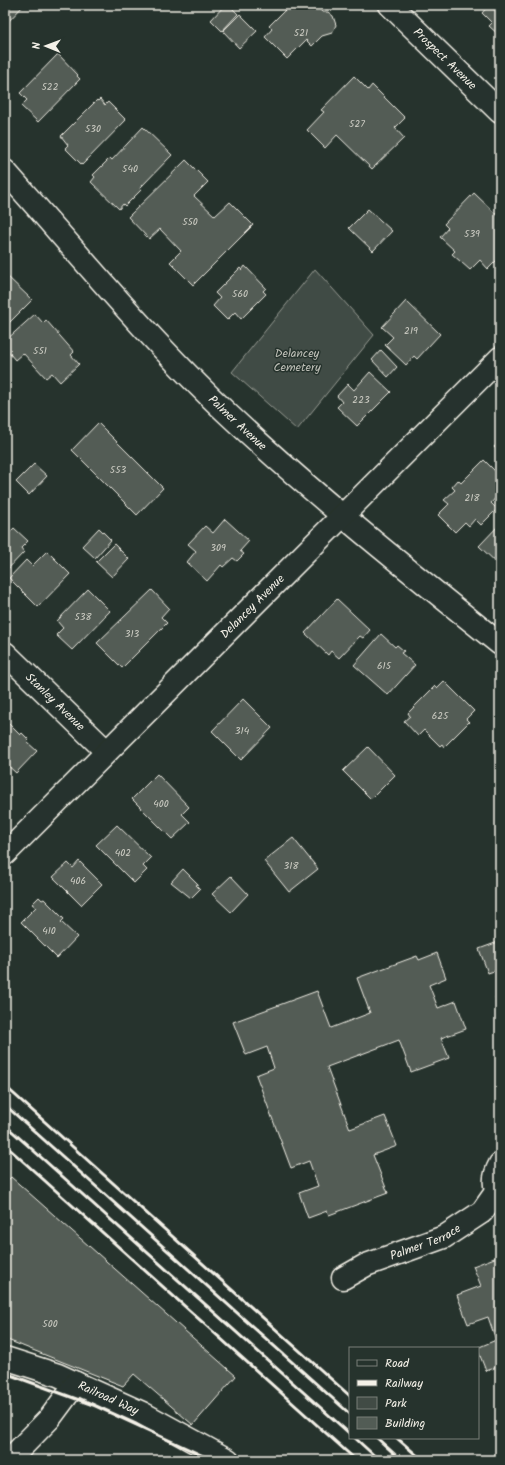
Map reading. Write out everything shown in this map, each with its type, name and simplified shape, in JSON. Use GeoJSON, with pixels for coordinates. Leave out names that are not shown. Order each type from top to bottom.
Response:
{"type":"FeatureCollection","features":[{"type":"Feature","properties":{"kind":"street","name":"Prospect Avenue"},"geometry":{"type":"LineString","coordinates":[[390,5],[500,112]]}},
{"type":"Feature","properties":{"kind":"street","name":"Palmer Avenue"},"geometry":{"type":"LineString","coordinates":[[5,171],[166,351],[229,415],[343,516],[500,644]]}},
{"type":"Feature","properties":{"kind":"street","name":"Delancey Avenue"},"geometry":{"type":"LineString","coordinates":[[5,854],[106,751],[500,358]]}},
{"type":"Feature","properties":{"kind":"street","name":"Stanley Avenue"},"geometry":{"type":"LineString","coordinates":[[5,653],[106,751]]}},
{"type":"Feature","properties":{"kind":"street","name":"Palmer Terrace"},"geometry":{"type":"LineString","coordinates":[[343,1278],[366,1265],[444,1237],[482,1212],[498,1194],[494,1183],[495,1172],[500,1164]]}},
{"type":"Feature","properties":{"kind":"street","name":"Railroad Way"},"geometry":{"type":"LineString","coordinates":[[5,1358],[58,1374],[142,1412],[228,1460]]}},
{"type":"Feature","properties":{"kind":"street"},"geometry":{"type":"LineString","coordinates":[[9,1460],[50,1418],[76,1383]]}},
{"type":"Feature","properties":{"kind":"green space","name":"Delancey Cemetery"},"geometry":{"type":"Polygon","coordinates":[[[315,269],[374,335],[297,430],[232,372],[315,269]]]}},
{"type":"Feature","properties":{"kind":"building"},"geometry":{"type":"Polygon","coordinates":[[[5,5],[24,5],[5,25],[5,5]]]}},
{"type":"Feature","properties":{"kind":"building"},"geometry":{"type":"Polygon","coordinates":[[[225,5],[229,5],[238,14],[222,31],[211,20],[225,5]]]}},
{"type":"Feature","properties":{"kind":"building"},"geometry":{"type":"Polygon","coordinates":[[[290,5],[315,5],[322,12],[328,12],[333,16],[336,25],[332,33],[322,36],[312,46],[306,40],[287,59],[265,37],[272,29],[269,26],[290,5]]]}},
{"type":"Feature","properties":{"kind":"building"},"geometry":{"type":"Polygon","coordinates":[[[489,5],[500,5],[500,36],[489,26],[492,23],[482,13],[489,5]]]}},
{"type":"Feature","properties":{"kind":"building"},"geometry":{"type":"Polygon","coordinates":[[[240,14],[257,31],[239,48],[223,31],[240,14]]]}},
{"type":"Feature","properties":{"kind":"building"},"geometry":{"type":"Polygon","coordinates":[[[58,54],[80,79],[38,122],[21,106],[27,100],[20,93],[58,54]]]}},
{"type":"Feature","properties":{"kind":"building"},"geometry":{"type":"Polygon","coordinates":[[[354,76],[368,90],[372,85],[405,118],[395,128],[404,138],[372,169],[337,135],[325,148],[307,130],[324,112],[321,110],[354,76]]]}},
{"type":"Feature","properties":{"kind":"building"},"geometry":{"type":"Polygon","coordinates":[[[100,99],[105,105],[108,102],[126,120],[82,165],[65,148],[68,145],[61,136],[97,100],[98,101],[100,99]]]}},
{"type":"Feature","properties":{"kind":"building"},"geometry":{"type":"Polygon","coordinates":[[[143,127],[172,155],[140,188],[141,190],[125,206],[123,204],[119,209],[91,182],[95,177],[93,175],[110,158],[112,160],[143,127]]]}},
{"type":"Feature","properties":{"kind":"building"},"geometry":{"type":"Polygon","coordinates":[[[186,160],[208,182],[194,196],[215,216],[230,202],[253,225],[193,285],[170,262],[181,251],[160,229],[149,239],[128,217],[186,160]]]}},
{"type":"Feature","properties":{"kind":"building"},"geometry":{"type":"Polygon","coordinates":[[[474,193],[500,218],[500,257],[488,269],[480,260],[470,270],[452,254],[455,251],[440,237],[448,228],[444,224],[474,193]]]}},
{"type":"Feature","properties":{"kind":"building"},"geometry":{"type":"Polygon","coordinates":[[[368,209],[392,231],[373,251],[349,228],[368,209]]]}},
{"type":"Feature","properties":{"kind":"building"},"geometry":{"type":"Polygon","coordinates":[[[245,266],[266,288],[263,291],[266,294],[241,319],[235,312],[227,320],[213,306],[220,298],[215,293],[240,268],[242,270],[245,266]]]}},
{"type":"Feature","properties":{"kind":"building"},"geometry":{"type":"Polygon","coordinates":[[[5,274],[32,300],[5,327],[5,274]]]}},
{"type":"Feature","properties":{"kind":"building"},"geometry":{"type":"Polygon","coordinates":[[[406,301],[440,334],[417,359],[414,356],[406,365],[385,345],[393,337],[382,327],[406,301]]]}},
{"type":"Feature","properties":{"kind":"building"},"geometry":{"type":"Polygon","coordinates":[[[35,314],[43,323],[46,320],[74,352],[71,355],[79,364],[60,382],[52,373],[46,378],[23,353],[15,360],[5,348],[5,341],[35,314]]]}},
{"type":"Feature","properties":{"kind":"building"},"geometry":{"type":"Polygon","coordinates":[[[381,350],[397,367],[388,377],[372,360],[381,350]]]}},
{"type":"Feature","properties":{"kind":"building"},"geometry":{"type":"Polygon","coordinates":[[[370,372],[391,392],[357,426],[337,407],[342,402],[337,396],[348,384],[354,390],[370,372]]]}},
{"type":"Feature","properties":{"kind":"building"},"geometry":{"type":"Polygon","coordinates":[[[98,423],[163,488],[137,515],[72,450],[98,423]]]}},
{"type":"Feature","properties":{"kind":"building"},"geometry":{"type":"Polygon","coordinates":[[[500,441],[500,453],[494,447],[500,441]]]}},
{"type":"Feature","properties":{"kind":"building"},"geometry":{"type":"Polygon","coordinates":[[[484,460],[500,476],[500,493],[491,503],[497,509],[481,525],[475,519],[469,526],[465,522],[455,532],[438,515],[449,504],[444,500],[455,490],[452,487],[458,480],[461,483],[484,460]]]}},
{"type":"Feature","properties":{"kind":"building"},"geometry":{"type":"Polygon","coordinates":[[[34,464],[47,476],[29,495],[16,482],[34,464]]]}},
{"type":"Feature","properties":{"kind":"building"},"geometry":{"type":"Polygon","coordinates":[[[225,519],[249,541],[240,551],[244,554],[237,561],[233,558],[223,567],[221,565],[207,581],[187,562],[196,551],[188,544],[205,526],[213,533],[225,519]]]}},
{"type":"Feature","properties":{"kind":"building"},"geometry":{"type":"Polygon","coordinates":[[[500,524],[500,566],[479,546],[500,524]]]}},
{"type":"Feature","properties":{"kind":"building"},"geometry":{"type":"Polygon","coordinates":[[[14,528],[28,541],[21,548],[24,552],[5,572],[5,533],[7,535],[14,528]]]}},
{"type":"Feature","properties":{"kind":"building"},"geometry":{"type":"Polygon","coordinates":[[[99,528],[111,540],[95,558],[82,546],[99,528]]]}},
{"type":"Feature","properties":{"kind":"building"},"geometry":{"type":"Polygon","coordinates":[[[114,544],[129,559],[112,577],[96,562],[114,544]]]}},
{"type":"Feature","properties":{"kind":"building"},"geometry":{"type":"Polygon","coordinates":[[[47,551],[70,574],[38,607],[9,578],[26,560],[32,566],[47,551]]]}},
{"type":"Feature","properties":{"kind":"building"},"geometry":{"type":"Polygon","coordinates":[[[88,589],[110,611],[72,650],[56,635],[63,628],[57,621],[88,589]]]}},
{"type":"Feature","properties":{"kind":"building"},"geometry":{"type":"Polygon","coordinates":[[[152,590],[169,608],[161,617],[167,623],[122,668],[97,643],[152,590]]]}},
{"type":"Feature","properties":{"kind":"building"},"geometry":{"type":"Polygon","coordinates":[[[337,599],[370,630],[363,638],[360,636],[339,658],[331,651],[328,655],[305,633],[337,599]]]}},
{"type":"Feature","properties":{"kind":"building"},"geometry":{"type":"Polygon","coordinates":[[[381,634],[395,647],[397,645],[404,651],[401,653],[415,665],[388,695],[354,665],[381,634]]]}},
{"type":"Feature","properties":{"kind":"building"},"geometry":{"type":"Polygon","coordinates":[[[444,681],[474,711],[466,719],[469,722],[444,747],[442,744],[440,746],[424,730],[418,736],[404,721],[410,716],[408,713],[435,686],[437,688],[444,681]]]}},
{"type":"Feature","properties":{"kind":"building"},"geometry":{"type":"Polygon","coordinates":[[[243,699],[272,728],[241,760],[212,731],[243,699]]]}},
{"type":"Feature","properties":{"kind":"building"},"geometry":{"type":"Polygon","coordinates":[[[5,720],[20,735],[22,733],[29,740],[27,742],[37,751],[16,773],[5,763],[5,720]]]}},
{"type":"Feature","properties":{"kind":"building"},"geometry":{"type":"Polygon","coordinates":[[[368,747],[395,775],[371,799],[343,771],[368,747]]]}},
{"type":"Feature","properties":{"kind":"building"},"geometry":{"type":"Polygon","coordinates":[[[157,774],[189,807],[182,814],[190,822],[172,839],[132,799],[157,774]]]}},
{"type":"Feature","properties":{"kind":"building"},"geometry":{"type":"Polygon","coordinates":[[[117,825],[151,858],[143,866],[147,870],[134,883],[96,845],[117,825]]]}},
{"type":"Feature","properties":{"kind":"building"},"geometry":{"type":"Polygon","coordinates":[[[293,838],[318,869],[289,892],[264,861],[293,838]]]}},
{"type":"Feature","properties":{"kind":"building"},"geometry":{"type":"Polygon","coordinates":[[[79,861],[102,884],[81,905],[53,877],[68,863],[73,868],[79,861]]]}},
{"type":"Feature","properties":{"kind":"building"},"geometry":{"type":"Polygon","coordinates":[[[183,869],[198,884],[196,885],[200,889],[191,898],[171,882],[183,869]]]}},
{"type":"Feature","properties":{"kind":"building"},"geometry":{"type":"Polygon","coordinates":[[[231,876],[248,894],[231,912],[212,894],[231,876]]]}},
{"type":"Feature","properties":{"kind":"building"},"geometry":{"type":"Polygon","coordinates":[[[39,897],[42,900],[44,899],[64,919],[61,922],[77,937],[57,958],[21,922],[36,907],[32,904],[39,897]]]}},
{"type":"Feature","properties":{"kind":"building"},"geometry":{"type":"Polygon","coordinates":[[[500,937],[500,969],[488,973],[479,949],[498,942],[496,939],[500,937]]]}},
{"type":"Feature","properties":{"kind":"building"},"geometry":{"type":"Polygon","coordinates":[[[437,953],[446,978],[429,985],[438,1008],[456,1001],[466,1029],[441,1038],[449,1058],[411,1072],[399,1040],[327,1067],[350,1129],[385,1116],[397,1146],[373,1155],[388,1193],[329,1215],[327,1211],[308,1218],[299,1193],[318,1186],[309,1161],[291,1168],[256,1075],[274,1068],[267,1047],[246,1055],[233,1022],[317,991],[331,1028],[370,1013],[357,978],[417,956],[419,960],[437,953]]]}},
{"type":"Feature","properties":{"kind":"building"},"geometry":{"type":"Polygon","coordinates":[[[500,995],[500,1011],[495,997],[500,995]]]}},
{"type":"Feature","properties":{"kind":"building"},"geometry":{"type":"Polygon","coordinates":[[[11,1177],[236,1376],[193,1425],[134,1374],[123,1386],[5,1339],[5,1183],[11,1177]]]}},
{"type":"Feature","properties":{"kind":"building"},"geometry":{"type":"Polygon","coordinates":[[[500,1256],[500,1366],[486,1371],[479,1353],[479,1347],[496,1340],[488,1317],[468,1324],[457,1295],[481,1286],[473,1266],[500,1256]]]}},
{"type":"Feature","properties":{"kind":"railway"},"geometry":{"type":"LineString","coordinates":[[5,1086],[349,1395]]}},
{"type":"Feature","properties":{"kind":"railway"},"geometry":{"type":"LineString","coordinates":[[5,1105],[349,1413]]}},
{"type":"Feature","properties":{"kind":"railway"},"geometry":{"type":"LineString","coordinates":[[5,1125],[349,1433]]}},
{"type":"Feature","properties":{"kind":"railway"},"geometry":{"type":"LineString","coordinates":[[5,1145],[356,1460]]}},
{"type":"Feature","properties":{"kind":"railway"},"geometry":{"type":"LineString","coordinates":[[5,1373],[93,1405],[212,1460]]}},
{"type":"Feature","properties":{"kind":"railway"},"geometry":{"type":"LineString","coordinates":[[356,1439],[379,1460]]}},
{"type":"Feature","properties":{"kind":"railway"},"geometry":{"type":"LineString","coordinates":[[378,1439],[401,1460]]}},
{"type":"Feature","properties":{"kind":"railway"},"geometry":{"type":"LineString","coordinates":[[398,1439],[422,1460]]}}]}
